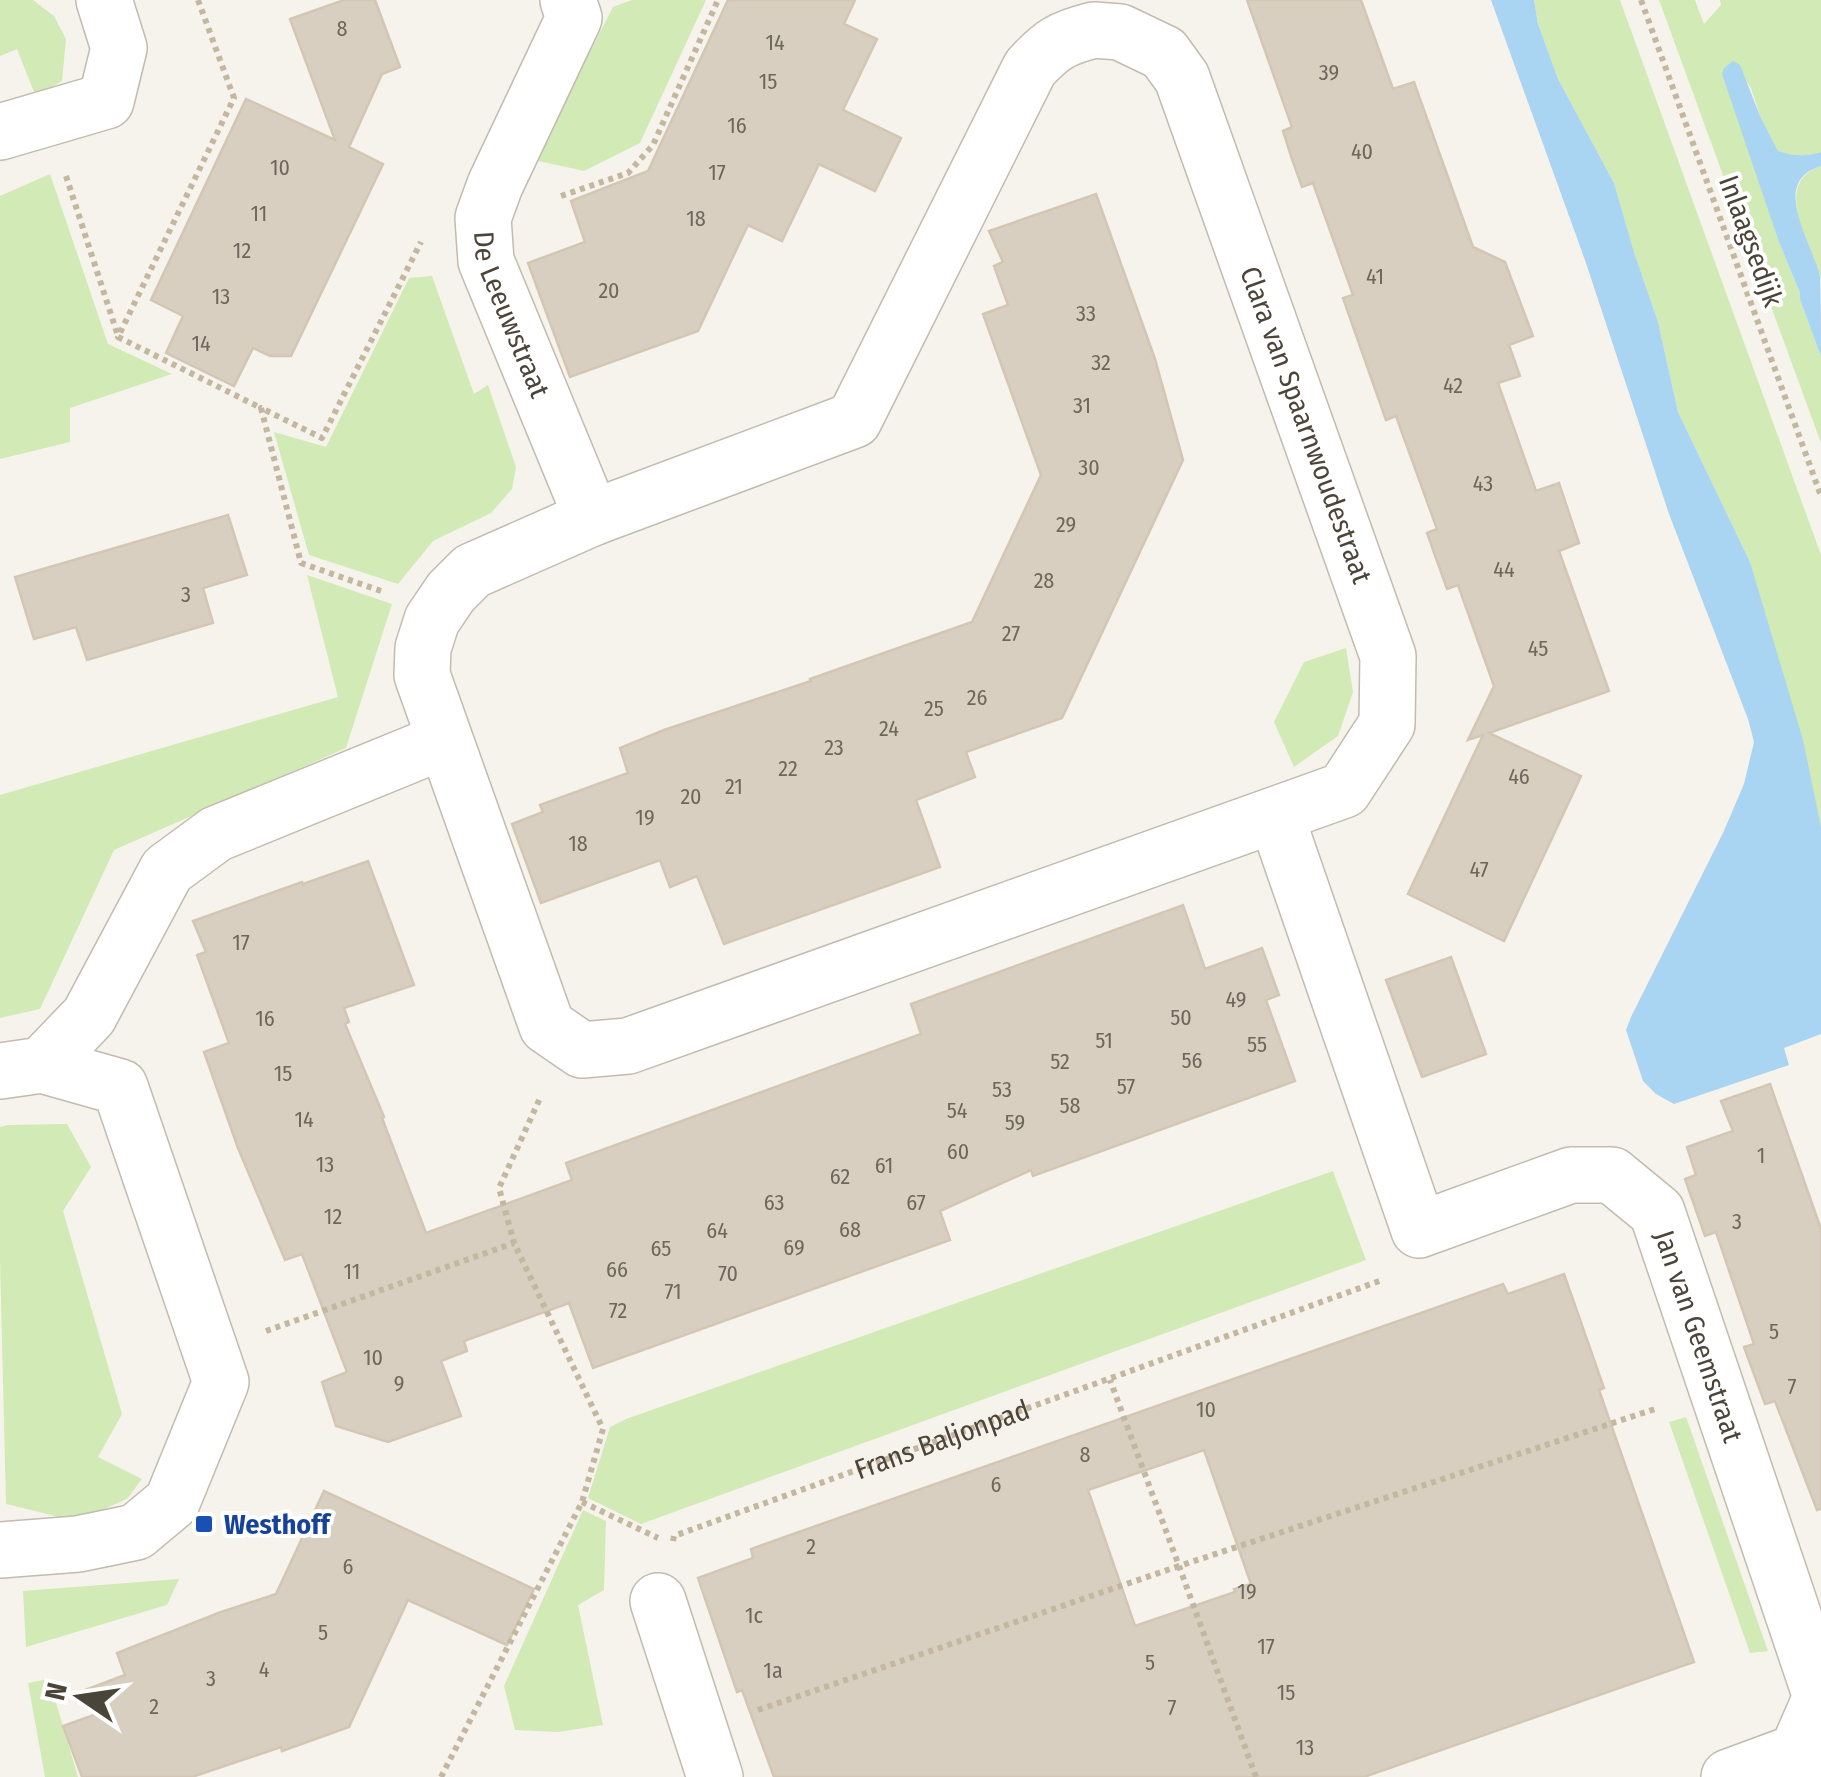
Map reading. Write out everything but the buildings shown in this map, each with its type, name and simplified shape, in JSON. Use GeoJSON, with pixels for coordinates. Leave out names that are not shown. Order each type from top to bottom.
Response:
{"type":"FeatureCollection","features":[{"type":"Feature","properties":{"kind":"street"},"geometry":{"type":"LineString","coordinates":[[24,126],[106,102],[119,48],[104,0]]}},
{"type":"Feature","properties":{"kind":"street","name":"De Leeuwstraat"},"geometry":{"type":"LineString","coordinates":[[568,0],[574,18],[495,185],[483,222],[486,262],[592,518]]}},
{"type":"Feature","properties":{"kind":"street","name":"Clara van Spaarnwoudestraat"},"geometry":{"type":"LineString","coordinates":[[1094,30],[1120,32],[1164,53],[1182,78],[1388,656],[1387,724],[1344,790],[628,1046],[582,1050],[547,1026],[422,675],[423,648],[432,620],[472,571],[592,518],[854,420],[1030,68],[1050,46],[1067,37],[1094,30]]}},
{"type":"Feature","properties":{"kind":"street"},"geometry":{"type":"LineString","coordinates":[[21,1068],[89,1016],[166,870],[216,834],[444,741]]}},
{"type":"Feature","properties":{"kind":"street"},"geometry":{"type":"LineString","coordinates":[[1276,816],[1419,1230]]}},
{"type":"Feature","properties":{"kind":"street"},"geometry":{"type":"LineString","coordinates":[[0,1550],[78,1544],[136,1532],[172,1502],[221,1382],[120,1086],[21,1068]]}},
{"type":"Feature","properties":{"kind":"street","name":"Jan van Geemstraat"},"geometry":{"type":"LineString","coordinates":[[1419,1230],[1571,1175],[1612,1175],[1657,1212],[1821,1697],[1801,1764]]}},
{"type":"Feature","properties":{"kind":"street"},"geometry":{"type":"LineString","coordinates":[[658,1601],[708,1753]]}},
{"type":"Feature","properties":{"kind":"street"},"geometry":{"type":"LineString","coordinates":[[1729,1777],[1801,1764]]}},
{"type":"Feature","properties":{"kind":"path"},"geometry":{"type":"LineString","coordinates":[[118,337],[234,98],[198,0]]}},
{"type":"Feature","properties":{"kind":"path"},"geometry":{"type":"LineString","coordinates":[[24,126],[118,337],[322,438],[428,229],[483,222],[628,174],[653,145],[718,0]]}},
{"type":"Feature","properties":{"kind":"path","name":"Inlaagsedijk"},"geometry":{"type":"LineString","coordinates":[[1641,0],[1821,496]]}},
{"type":"Feature","properties":{"kind":"path"},"geometry":{"type":"LineString","coordinates":[[261,408],[301,564],[438,611]]}},
{"type":"Feature","properties":{"kind":"path"},"geometry":{"type":"LineString","coordinates":[[441,1777],[582,1502],[603,1429],[514,1243],[500,1188],[566,1040]]}},
{"type":"Feature","properties":{"kind":"path","name":"Frans Baljonpad"},"geometry":{"type":"LineString","coordinates":[[582,1502],[672,1544],[674,1536],[1405,1272],[1419,1230]]}},
{"type":"Feature","properties":{"kind":"path"},"geometry":{"type":"LineString","coordinates":[[211,1350],[514,1243]]}},
{"type":"Feature","properties":{"kind":"path"},"geometry":{"type":"LineString","coordinates":[[1110,1380],[1256,1777]]}},
{"type":"Feature","properties":{"kind":"path"},"geometry":{"type":"LineString","coordinates":[[708,1753],[1179,1566],[1716,1388]]}},
{"type":"Feature","properties":{"kind":"green space"},"geometry":{"type":"Polygon","coordinates":[[[0,0],[33,0],[54,16],[66,39],[62,81],[36,97],[17,49],[0,56],[0,0]]]}},
{"type":"Feature","properties":{"kind":"green space"},"geometry":{"type":"Polygon","coordinates":[[[632,0],[706,0],[640,143],[584,171],[534,160],[613,7],[632,0]]]}},
{"type":"Feature","properties":{"kind":"green space"},"geometry":{"type":"Polygon","coordinates":[[[1534,0],[1620,0],[1821,555],[1821,827],[1750,562],[1678,412],[1658,322],[1614,183],[1558,79],[1538,24],[1534,0]]]}},
{"type":"Feature","properties":{"kind":"green space"},"geometry":{"type":"Polygon","coordinates":[[[1659,0],[1695,0],[1704,24],[1721,5],[1720,0],[1821,0],[1821,152],[1800,155],[1778,151],[1751,88],[1733,62],[1724,68],[1779,242],[1821,357],[1821,443],[1659,0]]]}},
{"type":"Feature","properties":{"kind":"green space"},"geometry":{"type":"Polygon","coordinates":[[[1821,166],[1821,280],[1803,233],[1796,200],[1798,186],[1806,174],[1821,166]]]}},
{"type":"Feature","properties":{"kind":"green space"},"geometry":{"type":"Polygon","coordinates":[[[50,174],[108,344],[172,374],[70,408],[70,442],[0,459],[0,196],[50,174]]]}},
{"type":"Feature","properties":{"kind":"green space"},"geometry":{"type":"Polygon","coordinates":[[[432,276],[474,394],[488,385],[516,467],[512,489],[491,513],[433,541],[398,584],[309,555],[274,432],[326,447],[409,278],[432,276]]]}},
{"type":"Feature","properties":{"kind":"green space"},"geometry":{"type":"Polygon","coordinates":[[[307,575],[392,604],[346,748],[114,850],[40,1009],[0,1018],[0,795],[338,697],[307,575]]]}},
{"type":"Feature","properties":{"kind":"green space"},"geometry":{"type":"Polygon","coordinates":[[[1346,648],[1353,692],[1338,736],[1294,767],[1274,722],[1304,662],[1346,648]]]}},
{"type":"Feature","properties":{"kind":"green space"},"geometry":{"type":"Polygon","coordinates":[[[67,1124],[91,1167],[63,1211],[122,1414],[98,1457],[142,1479],[127,1499],[76,1521],[6,1504],[0,1259],[0,1127],[67,1124]]]}},
{"type":"Feature","properties":{"kind":"green space"},"geometry":{"type":"Polygon","coordinates":[[[1333,1171],[1366,1260],[641,1524],[588,1498],[610,1427],[626,1419],[1333,1171]]]}},
{"type":"Feature","properties":{"kind":"green space"},"geometry":{"type":"Polygon","coordinates":[[[1686,1417],[1768,1651],[1750,1653],[1669,1422],[1686,1417]]]}},
{"type":"Feature","properties":{"kind":"green space"},"geometry":{"type":"Polygon","coordinates":[[[583,1510],[606,1521],[604,1590],[578,1605],[603,1725],[558,1732],[515,1730],[504,1686],[583,1510]]]}},
{"type":"Feature","properties":{"kind":"green space"},"geometry":{"type":"Polygon","coordinates":[[[179,1579],[167,1605],[26,1647],[23,1591],[179,1579]]]}},
{"type":"Feature","properties":{"kind":"green space"},"geometry":{"type":"Polygon","coordinates":[[[49,1679],[78,1777],[45,1777],[28,1683],[49,1679]]]}},
{"type":"Feature","properties":{"kind":"water"},"geometry":{"type":"Polygon","coordinates":[[[1491,0],[1534,0],[1538,24],[1558,79],[1614,183],[1658,322],[1678,412],[1750,562],[1803,740],[1821,827],[1821,1034],[1784,1048],[1789,1065],[1674,1104],[1643,1081],[1626,1030],[1723,833],[1744,784],[1754,742],[1669,514],[1586,263],[1491,0]]]}},
{"type":"Feature","properties":{"kind":"water"},"geometry":{"type":"Polygon","coordinates":[[[1733,61],[1740,65],[1778,151],[1800,155],[1821,152],[1821,166],[1805,174],[1796,199],[1820,277],[1821,357],[1722,74],[1733,61]]]}},
{"type":"Feature","properties":{"kind":"place","name":"Westhoff"},"geometry":{"type":"Point","coordinates":[204,1524]}}]}
